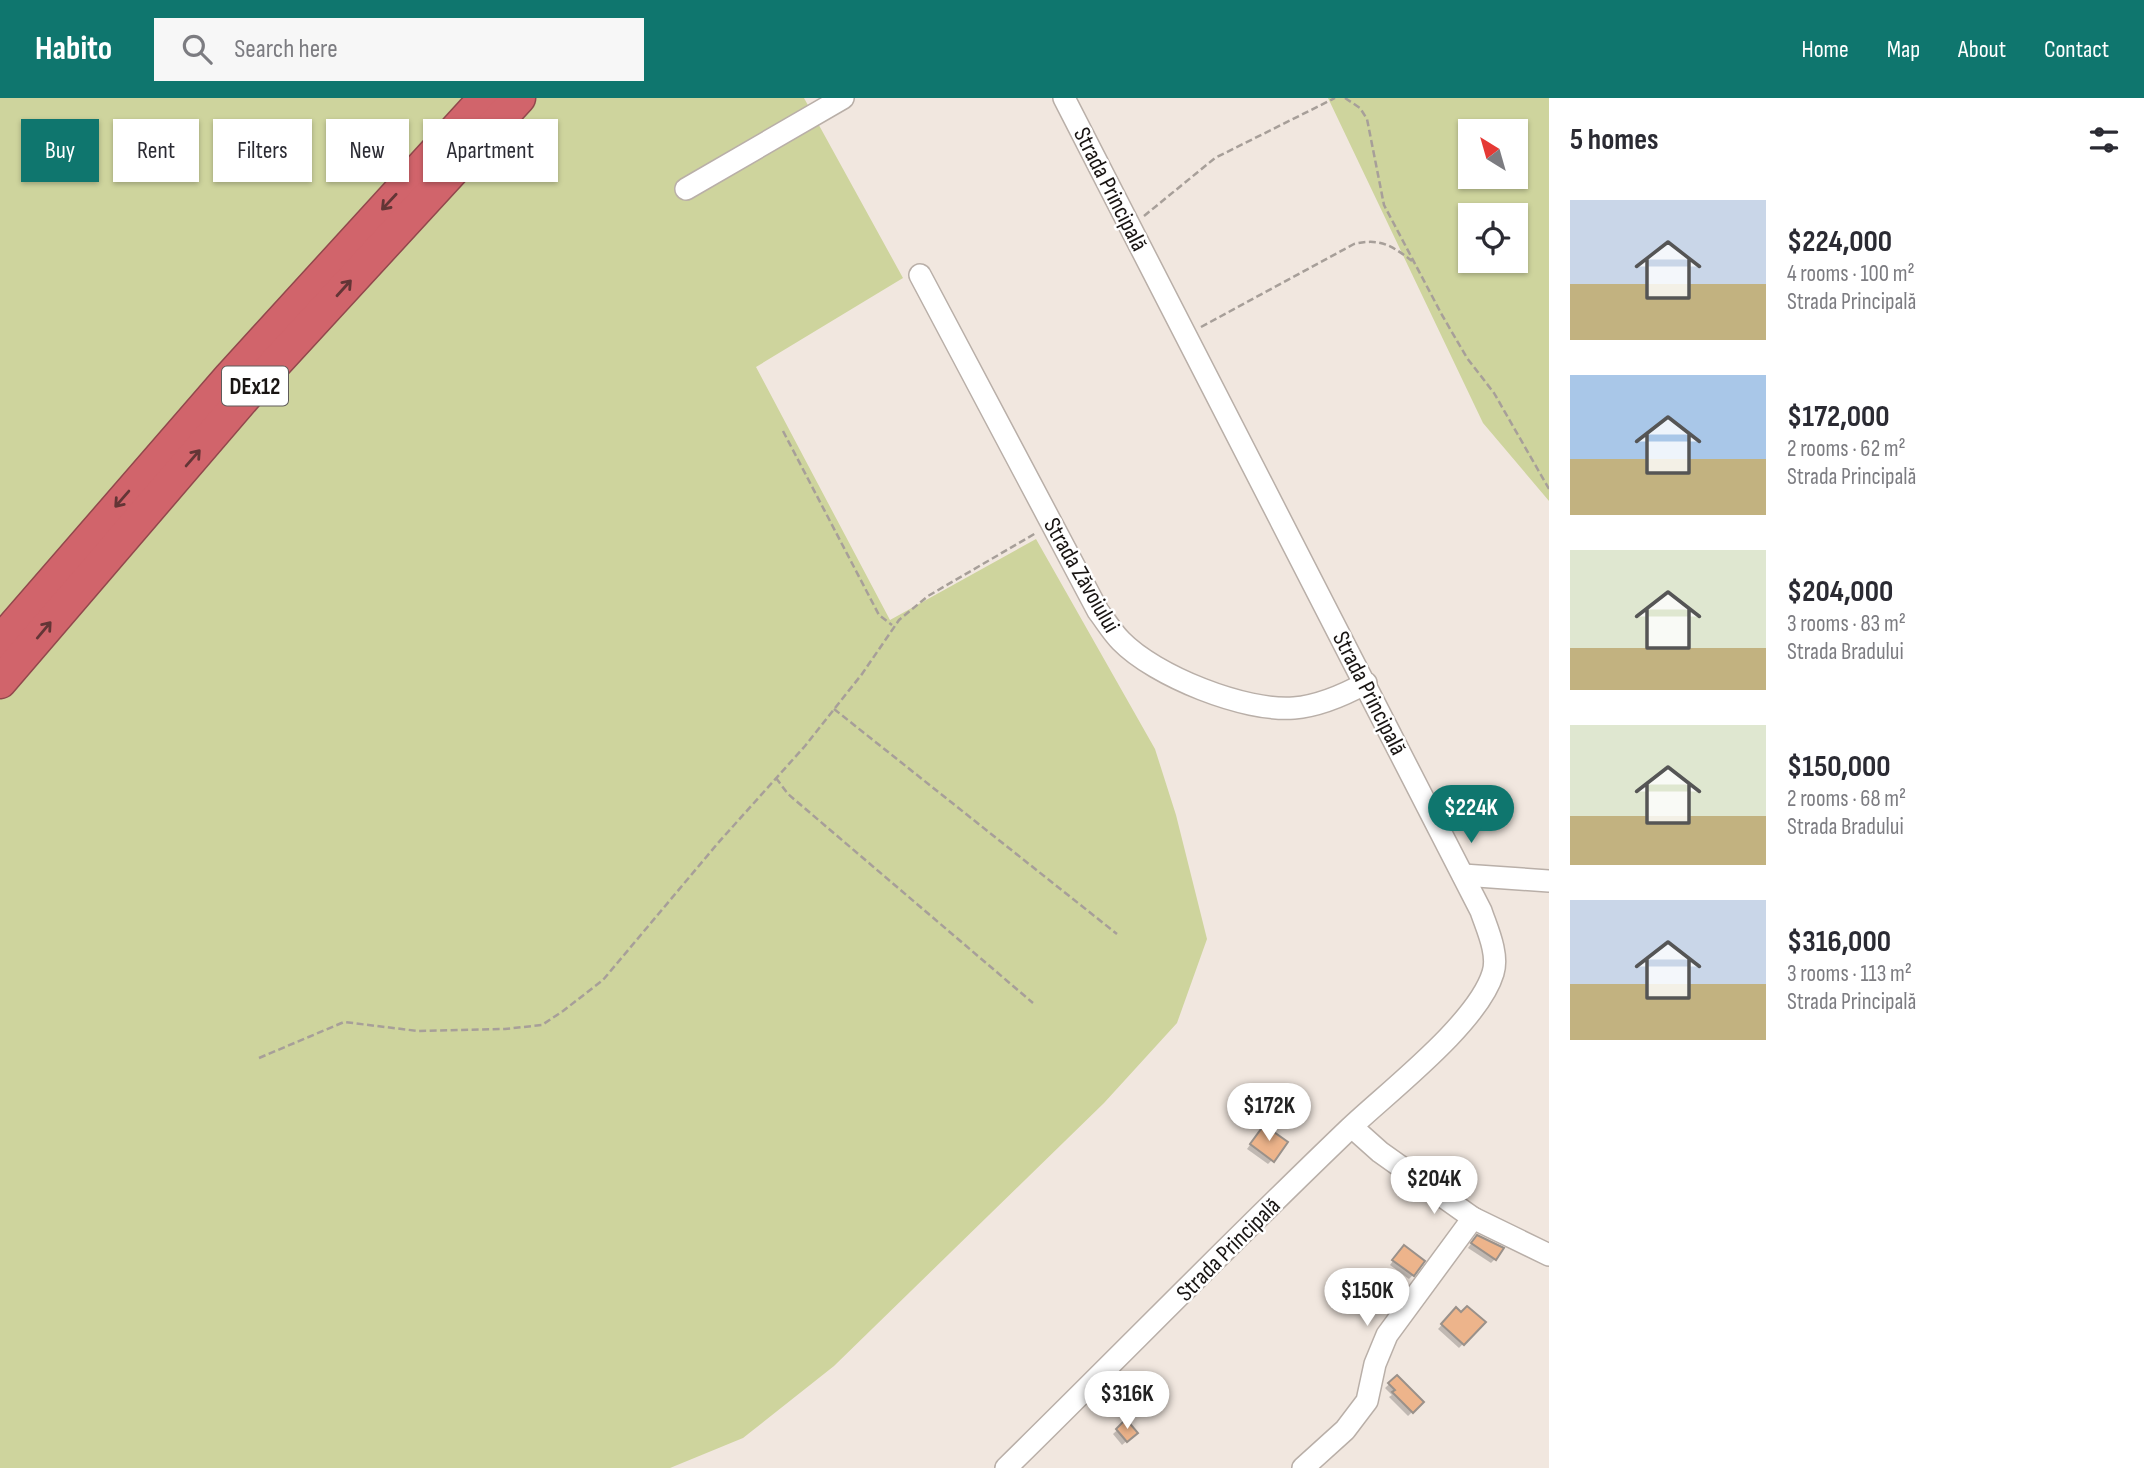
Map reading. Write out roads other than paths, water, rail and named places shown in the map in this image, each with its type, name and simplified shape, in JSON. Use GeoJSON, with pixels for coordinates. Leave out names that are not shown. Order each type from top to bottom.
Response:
{"type":"FeatureCollection","features":[{"type":"Feature","properties":{"kind":"highway","name":"DEx12"},"geometry":{"type":"LineString","coordinates":[[0,642],[230,377],[485,98]]}},
{"type":"Feature","properties":{"kind":"highway","name":"DEx12"},"geometry":{"type":"LineString","coordinates":[[0,682],[248,393],[519,98]]}},
{"type":"Feature","properties":{"kind":"street"},"geometry":{"type":"LineString","coordinates":[[686,189],[844,98]]}},
{"type":"Feature","properties":{"kind":"street","name":"Strada Principală"},"geometry":{"type":"LineString","coordinates":[[1006,1468],[1352,1127],[1431,1055],[1479,1001],[1494,971],[1492,945],[1481,911],[1064,98]]}},
{"type":"Feature","properties":{"kind":"street","name":"Strada Zăvoiului"},"geometry":{"type":"LineString","coordinates":[[920,275],[1098,611],[1121,641],[1157,668],[1216,694],[1254,704],[1294,708],[1342,696],[1366,683]]}},
{"type":"Feature","properties":{"kind":"street"},"geometry":{"type":"LineString","coordinates":[[1463,875],[1549,881]]}},
{"type":"Feature","properties":{"kind":"street"},"geometry":{"type":"LineString","coordinates":[[1352,1127],[1380,1152],[1473,1217],[1549,1255]]}},
{"type":"Feature","properties":{"kind":"street"},"geometry":{"type":"LineString","coordinates":[[1303,1468],[1345,1430],[1367,1401],[1375,1364],[1387,1335],[1473,1217]]}}]}
